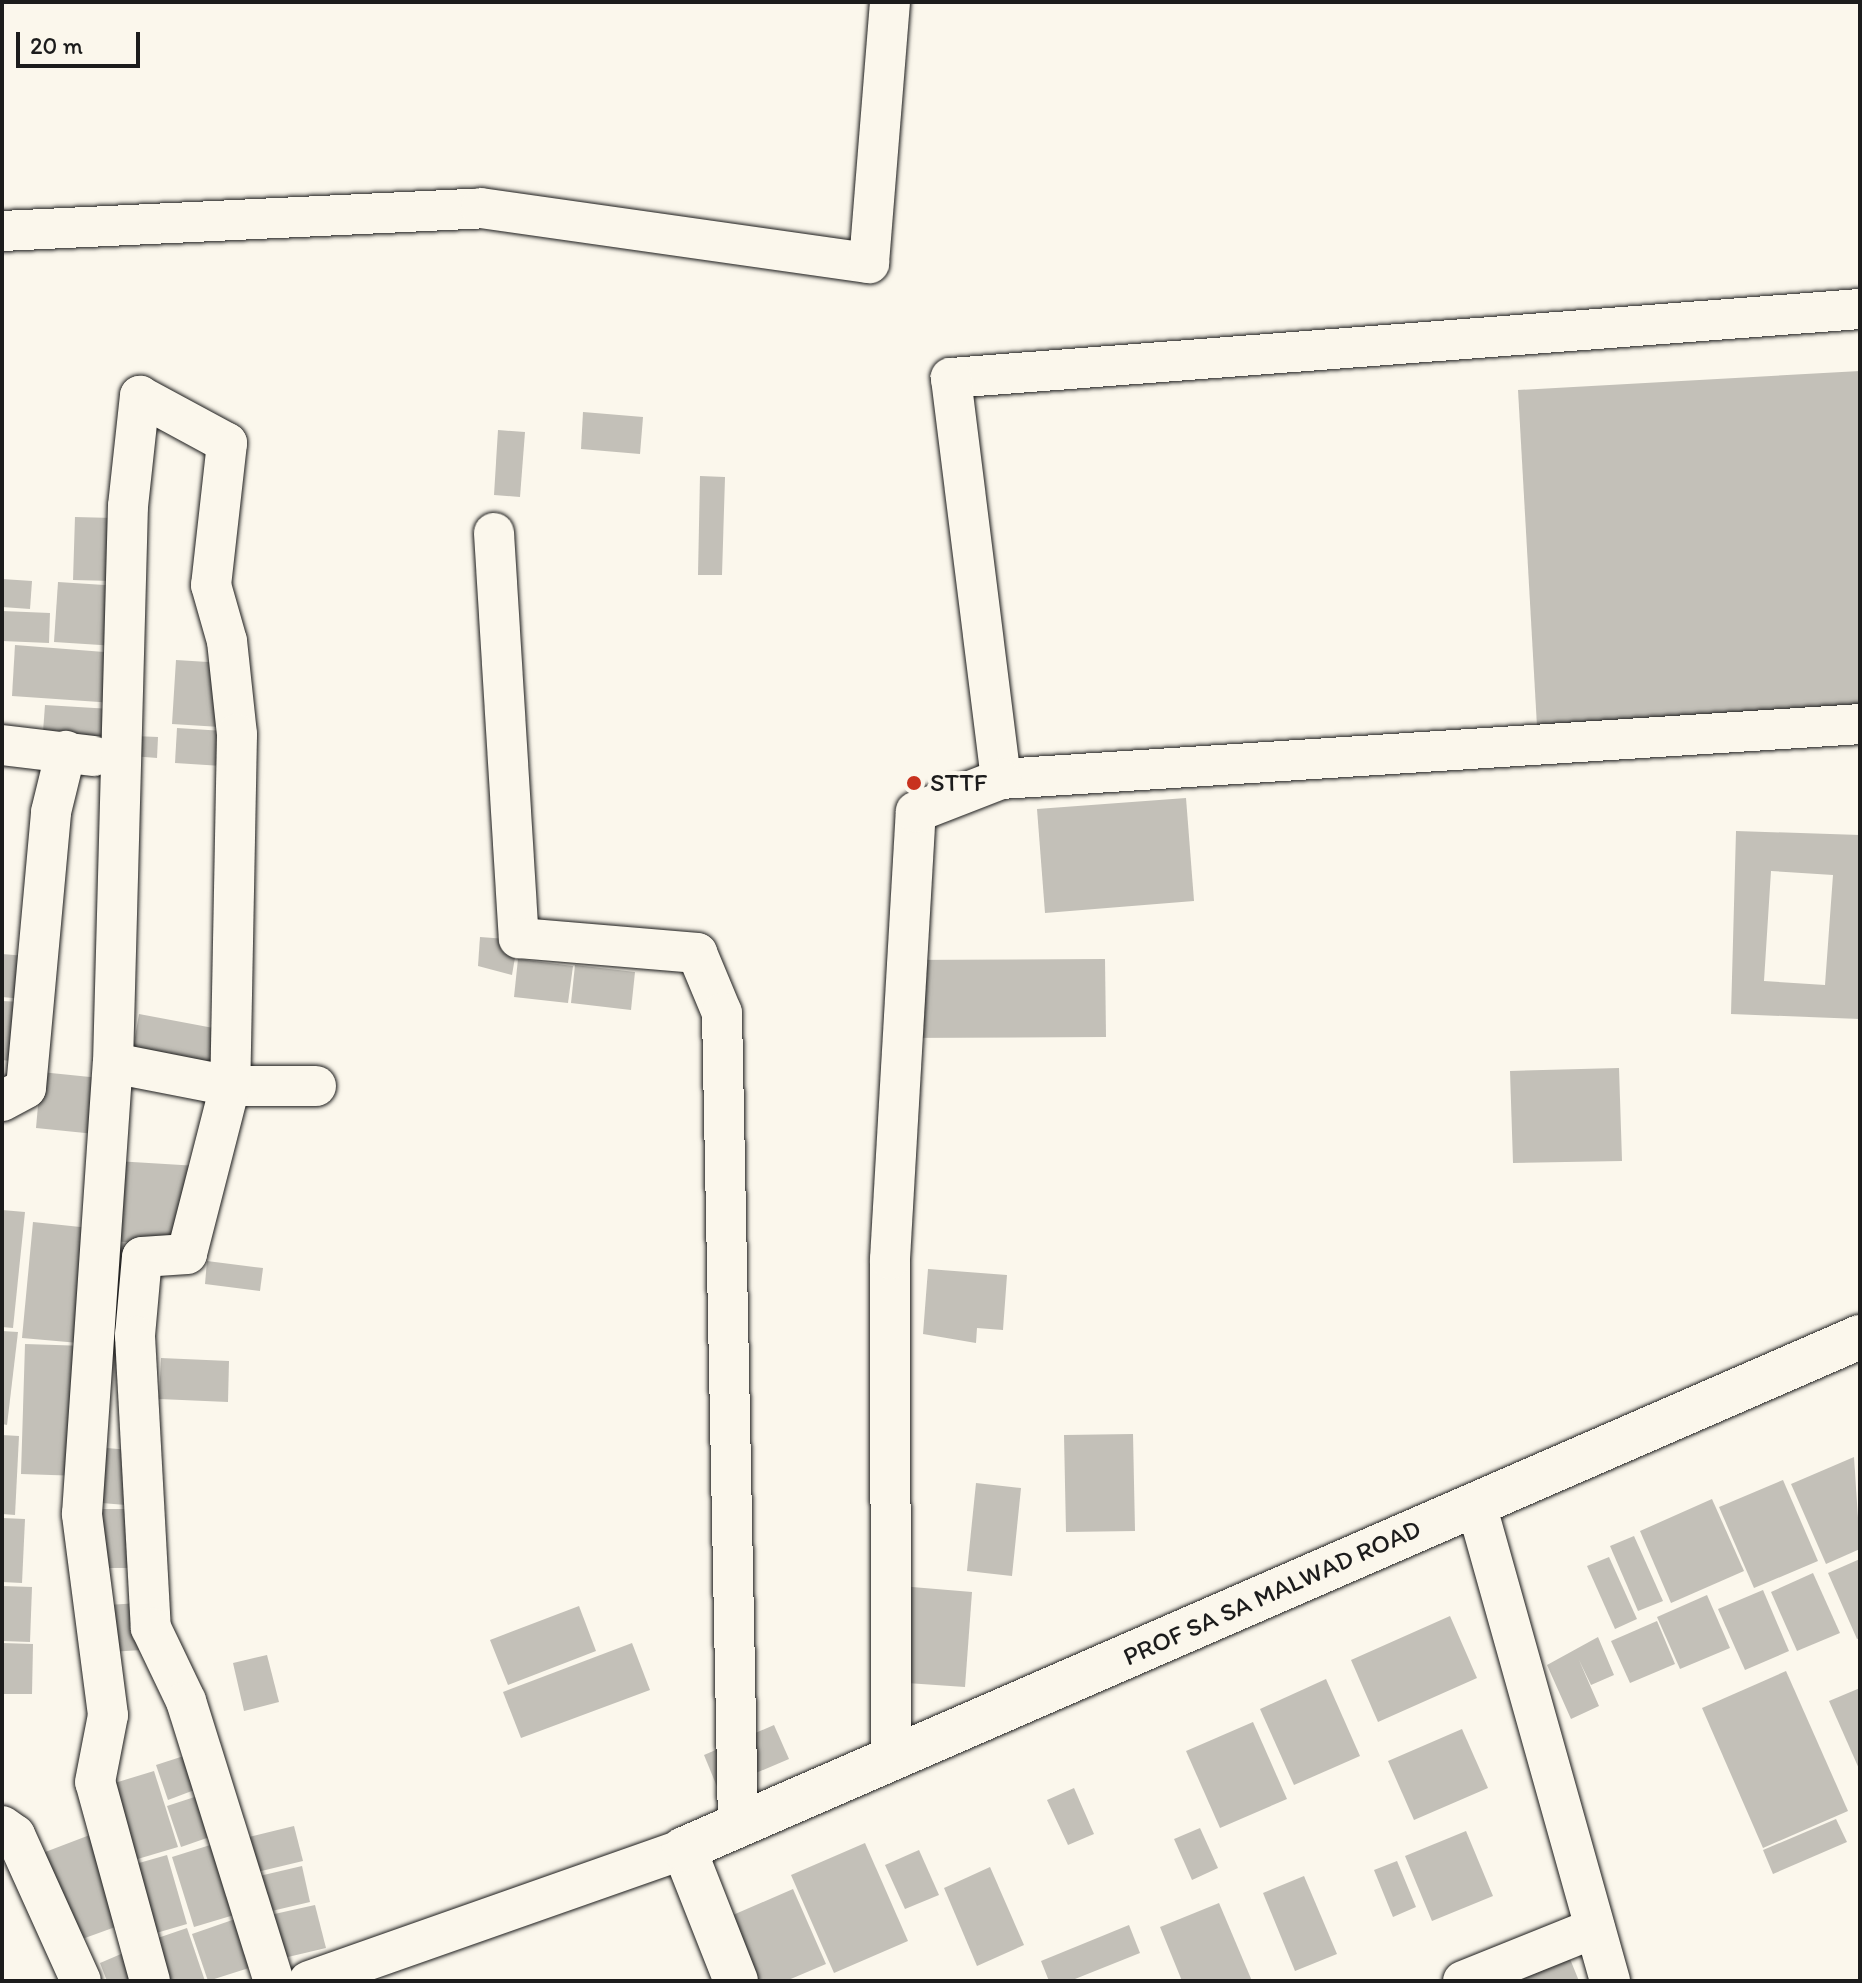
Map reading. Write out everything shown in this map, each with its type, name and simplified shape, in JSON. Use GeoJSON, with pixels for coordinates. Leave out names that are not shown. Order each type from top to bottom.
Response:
{"type":"FeatureCollection","features":[{"type":"Feature","properties":{"kind":"street"},"geometry":{"type":"LineString","coordinates":[[2,231],[481,208],[869,263],[890,2]]}},
{"type":"Feature","properties":{"kind":"street"},"geometry":{"type":"LineString","coordinates":[[1001,779],[951,378],[1860,309]]}},
{"type":"Feature","properties":{"kind":"street"},"geometry":{"type":"LineString","coordinates":[[150,1981],[95,1782],[108,1715],[82,1514],[113,1063],[128,506],[140,396],[227,443],[211,585],[227,641],[237,734],[230,1086],[187,1254],[142,1257],[135,1336],[151,1628],[186,1701],[274,1981]]}},
{"type":"Feature","properties":{"kind":"street"},"geometry":{"type":"LineString","coordinates":[[494,533],[519,938],[697,953],[722,1013],[738,1825]]}},
{"type":"Feature","properties":{"kind":"street"},"geometry":{"type":"LineString","coordinates":[[891,1759],[890,1259],[916,812],[1001,779],[1860,724]]}},
{"type":"Feature","properties":{"kind":"street"},"geometry":{"type":"LineString","coordinates":[[2,745],[119,760]]}},
{"type":"Feature","properties":{"kind":"street"},"geometry":{"type":"LineString","coordinates":[[2,1101],[26,1088],[51,812],[66,751]]}},
{"type":"Feature","properties":{"kind":"street"},"geometry":{"type":"LineString","coordinates":[[113,1063],[230,1086],[316,1086]]}},
{"type":"Feature","properties":{"kind":"street","name":"PROF SA SA MALWAD ROAD"},"geometry":{"type":"LineString","coordinates":[[684,1849],[1860,1337]]}},
{"type":"Feature","properties":{"kind":"street"},"geometry":{"type":"LineString","coordinates":[[1476,1504],[1610,1981]]}},
{"type":"Feature","properties":{"kind":"street"},"geometry":{"type":"LineString","coordinates":[[2,1826],[15,1835],[81,1981]]}},
{"type":"Feature","properties":{"kind":"street"},"geometry":{"type":"LineString","coordinates":[[309,1981],[684,1849],[736,1981]]}},
{"type":"Feature","properties":{"kind":"street"},"geometry":{"type":"LineString","coordinates":[[1463,1981],[1595,1928]]}},
{"type":"Feature","properties":{"kind":"building"},"geometry":{"type":"Polygon","coordinates":[[[1860,371],[1860,727],[1538,744],[1518,390],[1860,371]]]}},
{"type":"Feature","properties":{"kind":"building"},"geometry":{"type":"Polygon","coordinates":[[[583,412],[643,417],[640,454],[581,449],[583,412]]]}},
{"type":"Feature","properties":{"kind":"building"},"geometry":{"type":"Polygon","coordinates":[[[498,430],[525,432],[520,497],[494,495],[498,430]]]}},
{"type":"Feature","properties":{"kind":"building"},"geometry":{"type":"Polygon","coordinates":[[[700,476],[725,477],[722,575],[698,575],[700,476]]]}},
{"type":"Feature","properties":{"kind":"building"},"geometry":{"type":"Polygon","coordinates":[[[75,517],[114,518],[113,581],[73,580],[75,517]]]}},
{"type":"Feature","properties":{"kind":"building"},"geometry":{"type":"Polygon","coordinates":[[[2,579],[32,581],[30,609],[2,607],[2,579]]]}},
{"type":"Feature","properties":{"kind":"building"},"geometry":{"type":"Polygon","coordinates":[[[58,582],[120,586],[116,646],[54,642],[58,582]]]}},
{"type":"Feature","properties":{"kind":"building"},"geometry":{"type":"Polygon","coordinates":[[[2,611],[50,613],[49,643],[2,641],[2,611]]]}},
{"type":"Feature","properties":{"kind":"building"},"geometry":{"type":"Polygon","coordinates":[[[15,645],[117,653],[114,703],[12,696],[15,645]]]}},
{"type":"Feature","properties":{"kind":"building"},"geometry":{"type":"Polygon","coordinates":[[[176,660],[224,663],[220,727],[172,724],[176,660]]]}},
{"type":"Feature","properties":{"kind":"building"},"geometry":{"type":"Polygon","coordinates":[[[45,705],[111,709],[110,737],[43,732],[45,705]]]}},
{"type":"Feature","properties":{"kind":"building"},"geometry":{"type":"Polygon","coordinates":[[[177,728],[224,731],[222,766],[175,763],[177,728]]]}},
{"type":"Feature","properties":{"kind":"building"},"geometry":{"type":"Polygon","coordinates":[[[134,736],[158,737],[157,758],[132,756],[134,736]]]}},
{"type":"Feature","properties":{"kind":"building"},"geometry":{"type":"Polygon","coordinates":[[[1186,798],[1194,901],[1045,913],[1037,809],[1186,798]]]}},
{"type":"Feature","properties":{"kind":"building"},"geometry":{"type":"Polygon","coordinates":[[[1736,831],[1860,835],[1860,1019],[1731,1014],[1736,831]],[[1771,871],[1764,981],[1825,985],[1833,875],[1771,871]]]}},
{"type":"Feature","properties":{"kind":"building"},"geometry":{"type":"Polygon","coordinates":[[[480,937],[518,940],[512,975],[478,966],[480,937]]]}},
{"type":"Feature","properties":{"kind":"building"},"geometry":{"type":"Polygon","coordinates":[[[2,954],[26,956],[23,999],[2,997],[2,954]]]}},
{"type":"Feature","properties":{"kind":"building"},"geometry":{"type":"Polygon","coordinates":[[[518,959],[573,966],[568,1003],[514,997],[518,959]]]}},
{"type":"Feature","properties":{"kind":"building"},"geometry":{"type":"Polygon","coordinates":[[[1105,959],[1106,1037],[897,1038],[896,960],[1105,959]]]}},
{"type":"Feature","properties":{"kind":"building"},"geometry":{"type":"Polygon","coordinates":[[[575,965],[635,972],[631,1010],[571,1003],[575,965]]]}},
{"type":"Feature","properties":{"kind":"building"},"geometry":{"type":"Polygon","coordinates":[[[2,1001],[22,1002],[18,1062],[2,1060],[2,1001]]]}},
{"type":"Feature","properties":{"kind":"building"},"geometry":{"type":"Polygon","coordinates":[[[139,1014],[224,1030],[217,1064],[133,1049],[139,1014]]]}},
{"type":"Feature","properties":{"kind":"building"},"geometry":{"type":"Polygon","coordinates":[[[1619,1068],[1622,1161],[1513,1163],[1510,1071],[1619,1068]]]}},
{"type":"Feature","properties":{"kind":"building"},"geometry":{"type":"Polygon","coordinates":[[[41,1072],[100,1078],[95,1134],[36,1128],[41,1072]]]}},
{"type":"Feature","properties":{"kind":"building"},"geometry":{"type":"Polygon","coordinates":[[[116,1161],[198,1166],[193,1247],[111,1241],[116,1161]]]}},
{"type":"Feature","properties":{"kind":"building"},"geometry":{"type":"Polygon","coordinates":[[[2,1210],[25,1212],[13,1328],[2,1327],[2,1210]]]}},
{"type":"Feature","properties":{"kind":"building"},"geometry":{"type":"Polygon","coordinates":[[[33,1222],[90,1228],[79,1343],[22,1338],[33,1222]]]}},
{"type":"Feature","properties":{"kind":"building"},"geometry":{"type":"Polygon","coordinates":[[[207,1261],[263,1268],[260,1291],[205,1284],[207,1261]]]}},
{"type":"Feature","properties":{"kind":"building"},"geometry":{"type":"Polygon","coordinates":[[[928,1269],[1007,1275],[1003,1330],[977,1328],[976,1343],[923,1334],[928,1269]]]}},
{"type":"Feature","properties":{"kind":"building"},"geometry":{"type":"Polygon","coordinates":[[[2,1331],[18,1332],[7,1425],[2,1424],[2,1331]]]}},
{"type":"Feature","properties":{"kind":"building"},"geometry":{"type":"Polygon","coordinates":[[[25,1344],[86,1346],[81,1476],[21,1474],[25,1344]]]}},
{"type":"Feature","properties":{"kind":"building"},"geometry":{"type":"Polygon","coordinates":[[[161,1358],[229,1361],[228,1402],[159,1399],[161,1358]]]}},
{"type":"Feature","properties":{"kind":"building"},"geometry":{"type":"Polygon","coordinates":[[[1133,1434],[1135,1531],[1066,1532],[1064,1435],[1133,1434]]]}},
{"type":"Feature","properties":{"kind":"building"},"geometry":{"type":"Polygon","coordinates":[[[2,1435],[19,1436],[15,1515],[2,1514],[2,1435]]]}},
{"type":"Feature","properties":{"kind":"building"},"geometry":{"type":"Polygon","coordinates":[[[94,1447],[131,1450],[126,1505],[89,1502],[94,1447]]]}},
{"type":"Feature","properties":{"kind":"building"},"geometry":{"type":"Polygon","coordinates":[[[1854,1457],[1860,1549],[1826,1564],[1791,1484],[1854,1457]]]}},
{"type":"Feature","properties":{"kind":"building"},"geometry":{"type":"Polygon","coordinates":[[[1783,1480],[1818,1561],[1754,1588],[1719,1507],[1783,1480]]]}},
{"type":"Feature","properties":{"kind":"building"},"geometry":{"type":"Polygon","coordinates":[[[976,1483],[1021,1488],[1012,1576],[967,1571],[976,1483]]]}},
{"type":"Feature","properties":{"kind":"building"},"geometry":{"type":"Polygon","coordinates":[[[1712,1499],[1744,1571],[1671,1603],[1640,1531],[1712,1499]]]}},
{"type":"Feature","properties":{"kind":"building"},"geometry":{"type":"Polygon","coordinates":[[[99,1509],[132,1509],[130,1568],[97,1568],[99,1509]]]}},
{"type":"Feature","properties":{"kind":"building"},"geometry":{"type":"Polygon","coordinates":[[[2,1518],[25,1519],[22,1583],[2,1582],[2,1518]]]}},
{"type":"Feature","properties":{"kind":"building"},"geometry":{"type":"Polygon","coordinates":[[[1634,1536],[1663,1601],[1638,1611],[1610,1546],[1634,1536]]]}},
{"type":"Feature","properties":{"kind":"building"},"geometry":{"type":"Polygon","coordinates":[[[1609,1557],[1637,1619],[1615,1629],[1587,1566],[1609,1557]]]}},
{"type":"Feature","properties":{"kind":"building"},"geometry":{"type":"Polygon","coordinates":[[[1860,1559],[1860,1638],[1857,1639],[1828,1573],[1860,1559]]]}},
{"type":"Feature","properties":{"kind":"building"},"geometry":{"type":"Polygon","coordinates":[[[1813,1573],[1840,1633],[1797,1651],[1771,1592],[1813,1573]]]}},
{"type":"Feature","properties":{"kind":"building"},"geometry":{"type":"Polygon","coordinates":[[[2,1586],[32,1587],[30,1642],[2,1641],[2,1586]]]}},
{"type":"Feature","properties":{"kind":"building"},"geometry":{"type":"Polygon","coordinates":[[[900,1586],[972,1592],[965,1687],[892,1682],[900,1586]]]}},
{"type":"Feature","properties":{"kind":"building"},"geometry":{"type":"Polygon","coordinates":[[[1763,1590],[1789,1651],[1745,1670],[1718,1609],[1763,1590]]]}},
{"type":"Feature","properties":{"kind":"building"},"geometry":{"type":"Polygon","coordinates":[[[1707,1595],[1730,1648],[1680,1669],[1657,1617],[1707,1595]]]}},
{"type":"Feature","properties":{"kind":"building"},"geometry":{"type":"Polygon","coordinates":[[[140,1603],[142,1650],[110,1652],[107,1605],[140,1603]]]}},
{"type":"Feature","properties":{"kind":"building"},"geometry":{"type":"Polygon","coordinates":[[[579,1606],[596,1651],[508,1685],[490,1640],[579,1606]]]}},
{"type":"Feature","properties":{"kind":"building"},"geometry":{"type":"Polygon","coordinates":[[[1450,1616],[1477,1678],[1378,1722],[1351,1660],[1450,1616]]]}},
{"type":"Feature","properties":{"kind":"building"},"geometry":{"type":"Polygon","coordinates":[[[1657,1621],[1675,1664],[1630,1683],[1611,1641],[1657,1621]]]}},
{"type":"Feature","properties":{"kind":"building"},"geometry":{"type":"Polygon","coordinates":[[[1598,1637],[1614,1675],[1591,1685],[1579,1660],[1599,1706],[1571,1719],[1547,1665],[1598,1637]]]}},
{"type":"Feature","properties":{"kind":"building"},"geometry":{"type":"Polygon","coordinates":[[[2,1643],[33,1644],[32,1694],[2,1694],[2,1643]]]}},
{"type":"Feature","properties":{"kind":"building"},"geometry":{"type":"Polygon","coordinates":[[[632,1643],[650,1690],[521,1738],[503,1692],[632,1643]]]}},
{"type":"Feature","properties":{"kind":"building"},"geometry":{"type":"Polygon","coordinates":[[[267,1655],[279,1702],[244,1711],[233,1663],[267,1655]]]}},
{"type":"Feature","properties":{"kind":"building"},"geometry":{"type":"Polygon","coordinates":[[[1786,1671],[1848,1811],[1763,1848],[1702,1708],[1786,1671]]]}},
{"type":"Feature","properties":{"kind":"building"},"geometry":{"type":"Polygon","coordinates":[[[1326,1679],[1360,1756],[1294,1785],[1260,1709],[1326,1679]]]}},
{"type":"Feature","properties":{"kind":"building"},"geometry":{"type":"Polygon","coordinates":[[[1860,1688],[1860,1771],[1829,1701],[1860,1688]]]}},
{"type":"Feature","properties":{"kind":"building"},"geometry":{"type":"Polygon","coordinates":[[[1253,1722],[1287,1799],[1220,1828],[1186,1751],[1253,1722]]]}},
{"type":"Feature","properties":{"kind":"building"},"geometry":{"type":"Polygon","coordinates":[[[774,1725],[789,1759],[718,1789],[704,1755],[774,1725]]]}},
{"type":"Feature","properties":{"kind":"building"},"geometry":{"type":"Polygon","coordinates":[[[1462,1729],[1488,1788],[1414,1820],[1388,1761],[1462,1729]]]}},
{"type":"Feature","properties":{"kind":"building"},"geometry":{"type":"Polygon","coordinates":[[[193,1753],[205,1786],[168,1800],[156,1765],[193,1753]]]}},
{"type":"Feature","properties":{"kind":"building"},"geometry":{"type":"Polygon","coordinates":[[[154,1771],[178,1847],[131,1861],[108,1785],[154,1771]]]}},
{"type":"Feature","properties":{"kind":"building"},"geometry":{"type":"Polygon","coordinates":[[[1074,1788],[1094,1834],[1068,1845],[1047,1800],[1074,1788]]]}},
{"type":"Feature","properties":{"kind":"building"},"geometry":{"type":"Polygon","coordinates":[[[210,1792],[224,1832],[181,1847],[167,1806],[210,1792]]]}},
{"type":"Feature","properties":{"kind":"building"},"geometry":{"type":"Polygon","coordinates":[[[1836,1819],[1847,1842],[1773,1874],[1763,1850],[1836,1819]]]}},
{"type":"Feature","properties":{"kind":"building"},"geometry":{"type":"Polygon","coordinates":[[[294,1826],[303,1861],[249,1874],[241,1839],[294,1826]]]}},
{"type":"Feature","properties":{"kind":"building"},"geometry":{"type":"Polygon","coordinates":[[[1200,1828],[1218,1868],[1192,1880],[1174,1839],[1200,1828]]]}},
{"type":"Feature","properties":{"kind":"building"},"geometry":{"type":"Polygon","coordinates":[[[1466,1831],[1493,1896],[1432,1921],[1405,1856],[1466,1831]]]}},
{"type":"Feature","properties":{"kind":"building"},"geometry":{"type":"Polygon","coordinates":[[[95,1833],[129,1922],[74,1942],[40,1854],[95,1833]]]}},
{"type":"Feature","properties":{"kind":"building"},"geometry":{"type":"Polygon","coordinates":[[[223,1841],[244,1912],[194,1927],[172,1857],[223,1841]]]}},
{"type":"Feature","properties":{"kind":"building"},"geometry":{"type":"Polygon","coordinates":[[[865,1843],[908,1941],[834,1973],[791,1875],[865,1843]]]}},
{"type":"Feature","properties":{"kind":"building"},"geometry":{"type":"Polygon","coordinates":[[[919,1850],[939,1895],[905,1909],[885,1865],[919,1850]]]}},
{"type":"Feature","properties":{"kind":"building"},"geometry":{"type":"Polygon","coordinates":[[[167,1855],[187,1924],[146,1936],[125,1867],[167,1855]]]}},
{"type":"Feature","properties":{"kind":"building"},"geometry":{"type":"Polygon","coordinates":[[[1397,1861],[1416,1907],[1393,1917],[1374,1870],[1397,1861]]]}},
{"type":"Feature","properties":{"kind":"building"},"geometry":{"type":"Polygon","coordinates":[[[302,1866],[310,1902],[259,1914],[251,1878],[302,1866]]]}},
{"type":"Feature","properties":{"kind":"building"},"geometry":{"type":"Polygon","coordinates":[[[990,1867],[1024,1945],[977,1966],[944,1888],[990,1867]]]}},
{"type":"Feature","properties":{"kind":"building"},"geometry":{"type":"Polygon","coordinates":[[[1304,1876],[1337,1954],[1295,1971],[1263,1893],[1304,1876]]]}},
{"type":"Feature","properties":{"kind":"building"},"geometry":{"type":"Polygon","coordinates":[[[793,1889],[826,1964],[786,1981],[754,1981],[726,1918],[793,1889]]]}},
{"type":"Feature","properties":{"kind":"building"},"geometry":{"type":"Polygon","coordinates":[[[1219,1903],[1252,1981],[1182,1981],[1160,1927],[1219,1903]]]}},
{"type":"Feature","properties":{"kind":"building"},"geometry":{"type":"Polygon","coordinates":[[[315,1905],[326,1948],[271,1961],[261,1917],[315,1905]]]}},
{"type":"Feature","properties":{"kind":"building"},"geometry":{"type":"Polygon","coordinates":[[[241,1917],[258,1965],[208,1981],[192,1934],[241,1917]]]}},
{"type":"Feature","properties":{"kind":"building"},"geometry":{"type":"Polygon","coordinates":[[[1129,1925],[1140,1953],[1070,1981],[1049,1981],[1041,1961],[1129,1925]]]}},
{"type":"Feature","properties":{"kind":"building"},"geometry":{"type":"Polygon","coordinates":[[[187,1928],[205,1981],[160,1981],[146,1942],[187,1928]]]}},
{"type":"Feature","properties":{"kind":"building"},"geometry":{"type":"Polygon","coordinates":[[[128,1951],[140,1981],[107,1981],[100,1963],[128,1951]]]}},
{"type":"Feature","properties":{"kind":"building"},"geometry":{"type":"Polygon","coordinates":[[[1568,1954],[1579,1981],[1500,1981],[1568,1954]]]}},
{"type":"Feature","properties":{"kind":"place","name":"STTF"},"geometry":{"type":"Point","coordinates":[914,783]}}]}
